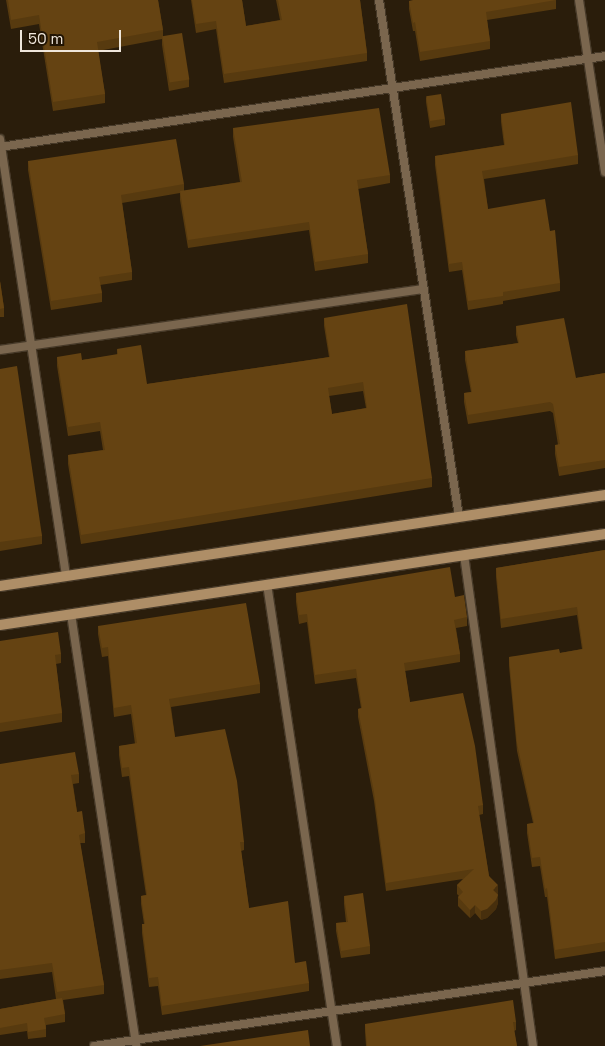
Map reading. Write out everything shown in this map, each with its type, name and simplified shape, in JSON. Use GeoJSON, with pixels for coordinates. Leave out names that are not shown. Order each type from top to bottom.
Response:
{"type":"FeatureCollection","features":[{"type":"Feature","properties":{"kind":"street"},"geometry":{"type":"LineString","coordinates":[[0,586],[605,495]]}},
{"type":"Feature","properties":{"kind":"street"},"geometry":{"type":"LineString","coordinates":[[0,624],[605,534]]}},
{"type":"Feature","properties":{"kind":"lane"},"geometry":{"type":"LineString","coordinates":[[380,0],[459,517]]}},
{"type":"Feature","properties":{"kind":"lane"},"geometry":{"type":"LineString","coordinates":[[579,0],[605,172]]}},
{"type":"Feature","properties":{"kind":"lane"},"geometry":{"type":"LineString","coordinates":[[66,576],[0,145],[605,56]]}},
{"type":"Feature","properties":{"kind":"lane"},"geometry":{"type":"LineString","coordinates":[[0,350],[423,289]]}},
{"type":"Feature","properties":{"kind":"lane"},"geometry":{"type":"LineString","coordinates":[[464,555],[533,1046]]}},
{"type":"Feature","properties":{"kind":"lane"},"geometry":{"type":"LineString","coordinates":[[267,584],[337,1046]]}},
{"type":"Feature","properties":{"kind":"lane"},"geometry":{"type":"LineString","coordinates":[[71,614],[136,1043]]}},
{"type":"Feature","properties":{"kind":"lane"},"geometry":{"type":"LineString","coordinates":[[94,1046],[136,1043],[332,1011],[605,971]]}},
{"type":"Feature","properties":{"kind":"building"},"geometry":{"type":"Polygon","coordinates":[[[8,0],[158,0],[163,30],[97,42],[105,94],[53,102],[39,15],[11,20],[8,0]]]}},
{"type":"Feature","properties":{"kind":"building"},"geometry":{"type":"Polygon","coordinates":[[[192,0],[242,0],[246,26],[282,20],[278,0],[360,0],[367,53],[224,74],[216,21],[196,24],[192,0]]]}},
{"type":"Feature","properties":{"kind":"building"},"geometry":{"type":"Polygon","coordinates":[[[556,0],[486,12],[490,41],[420,52],[409,1],[556,0]]]}},
{"type":"Feature","properties":{"kind":"building"},"geometry":{"type":"Polygon","coordinates":[[[182,33],[189,79],[170,83],[162,36],[182,33]]]}},
{"type":"Feature","properties":{"kind":"building"},"geometry":{"type":"Polygon","coordinates":[[[441,94],[445,119],[430,121],[426,96],[441,94]]]}},
{"type":"Feature","properties":{"kind":"building"},"geometry":{"type":"Polygon","coordinates":[[[571,102],[578,155],[482,171],[488,209],[545,199],[550,231],[555,230],[560,283],[503,292],[503,296],[468,301],[462,262],[449,264],[435,156],[505,145],[501,114],[571,102]]]}},
{"type":"Feature","properties":{"kind":"building"},"geometry":{"type":"Polygon","coordinates":[[[379,108],[390,175],[357,180],[368,254],[315,262],[309,222],[188,240],[180,191],[242,182],[233,128],[379,108]]]}},
{"type":"Feature","properties":{"kind":"building"},"geometry":{"type":"Polygon","coordinates":[[[176,139],[184,184],[121,195],[132,272],[99,277],[102,293],[51,301],[28,161],[176,139]]]}},
{"type":"Feature","properties":{"kind":"building"},"geometry":{"type":"Polygon","coordinates":[[[0,281],[4,308],[0,309],[0,281]]]}},
{"type":"Feature","properties":{"kind":"building"},"geometry":{"type":"Polygon","coordinates":[[[407,304],[432,478],[81,535],[68,455],[105,450],[100,422],[68,427],[57,357],[81,353],[82,360],[118,354],[117,349],[141,345],[147,384],[330,357],[324,318],[407,304]],[[363,382],[328,388],[332,414],[367,408],[363,382]]]}},
{"type":"Feature","properties":{"kind":"building"},"geometry":{"type":"Polygon","coordinates":[[[564,318],[576,378],[605,373],[605,460],[559,467],[555,445],[560,444],[553,404],[550,402],[468,415],[464,393],[472,392],[465,351],[519,343],[516,326],[564,318]]]}},
{"type":"Feature","properties":{"kind":"building"},"geometry":{"type":"Polygon","coordinates":[[[17,366],[42,536],[0,542],[0,369],[17,366]]]}},
{"type":"Feature","properties":{"kind":"building"},"geometry":{"type":"Polygon","coordinates":[[[605,550],[605,942],[555,950],[547,888],[545,889],[540,857],[532,858],[527,824],[534,823],[517,743],[509,657],[559,649],[560,653],[583,649],[577,607],[501,619],[496,568],[605,550]]]}},
{"type":"Feature","properties":{"kind":"building"},"geometry":{"type":"Polygon","coordinates":[[[450,567],[455,597],[464,595],[467,617],[454,620],[460,654],[404,663],[410,702],[463,693],[475,746],[483,805],[478,806],[489,876],[498,885],[493,890],[498,895],[496,900],[487,909],[481,911],[475,905],[470,910],[458,897],[463,892],[457,885],[474,869],[386,883],[374,792],[358,709],[362,708],[356,669],[315,675],[307,614],[299,615],[296,593],[450,567]]]}},
{"type":"Feature","properties":{"kind":"building"},"geometry":{"type":"Polygon","coordinates":[[[246,603],[260,684],[169,699],[175,737],[225,729],[237,781],[244,842],[240,842],[249,908],[288,901],[295,963],[306,961],[309,983],[162,1006],[158,977],[149,978],[142,924],[145,924],[141,896],[147,895],[129,767],[122,768],[119,746],[137,743],[131,705],[114,708],[108,647],[102,648],[98,626],[246,603]]]}},
{"type":"Feature","properties":{"kind":"building"},"geometry":{"type":"Polygon","coordinates":[[[58,632],[61,654],[55,655],[62,713],[0,723],[0,641],[58,632]]]}},
{"type":"Feature","properties":{"kind":"building"},"geometry":{"type":"Polygon","coordinates":[[[75,752],[79,774],[71,775],[77,812],[82,811],[85,833],[79,835],[104,985],[57,992],[52,963],[0,970],[0,764],[75,752]]]}},
{"type":"Feature","properties":{"kind":"building"},"geometry":{"type":"Polygon","coordinates":[[[363,893],[370,946],[341,951],[336,923],[348,922],[344,896],[363,893]]]}},
{"type":"Feature","properties":{"kind":"building"},"geometry":{"type":"Polygon","coordinates":[[[62,998],[65,1014],[44,1018],[46,1029],[28,1032],[27,1023],[0,1028],[0,1009],[62,998]]]}},
{"type":"Feature","properties":{"kind":"building"},"geometry":{"type":"Polygon","coordinates":[[[513,1000],[516,1022],[513,1022],[517,1046],[367,1046],[365,1024],[513,1000]]]}},
{"type":"Feature","properties":{"kind":"building"},"geometry":{"type":"Polygon","coordinates":[[[308,1030],[310,1046],[200,1046],[308,1030]]]}}]}
